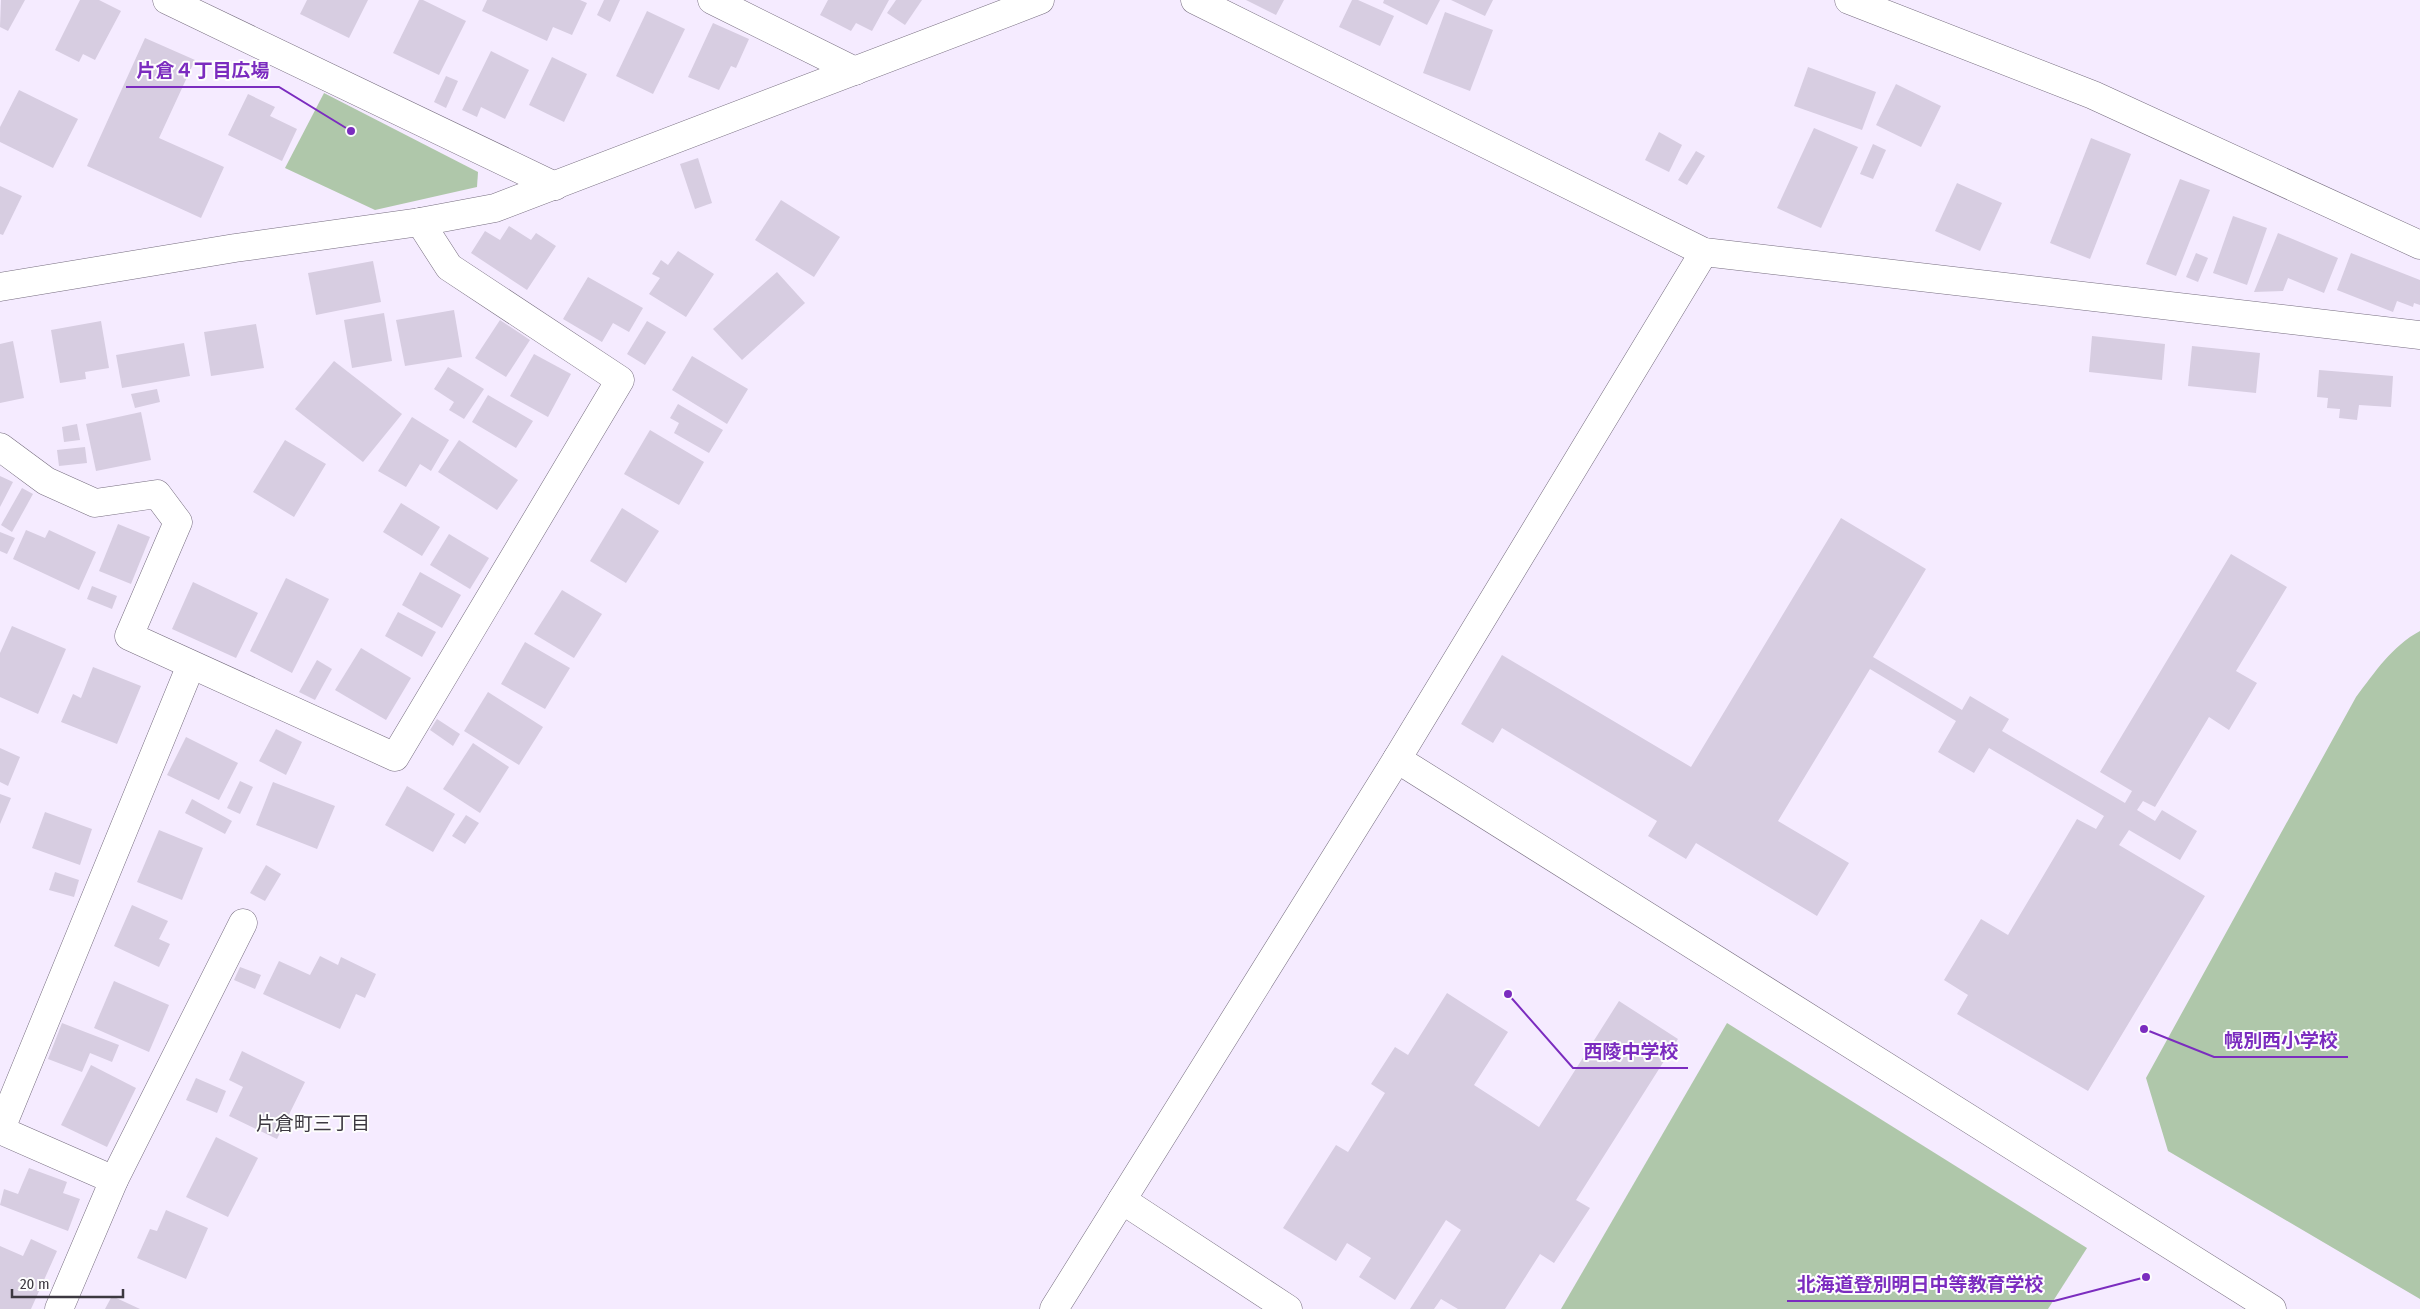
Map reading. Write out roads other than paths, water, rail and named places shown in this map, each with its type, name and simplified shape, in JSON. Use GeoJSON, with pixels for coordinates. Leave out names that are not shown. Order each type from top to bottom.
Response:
{"type":"FeatureCollection","features":[{"type":"Feature","properties":{"kind":"street"},"geometry":{"type":"LineString","coordinates":[[167,0],[555,186]]}},
{"type":"Feature","properties":{"kind":"street"},"geometry":{"type":"LineString","coordinates":[[712,0],[855,71]]}},
{"type":"Feature","properties":{"kind":"street"},"geometry":{"type":"LineString","coordinates":[[0,287],[235,248],[420,222],[495,208],[1040,0]]}},
{"type":"Feature","properties":{"kind":"street"},"geometry":{"type":"LineString","coordinates":[[1195,0],[1704,252],[2420,335]]}},
{"type":"Feature","properties":{"kind":"street"},"geometry":{"type":"LineString","coordinates":[[1849,0],[2110,103],[2420,245]]}},
{"type":"Feature","properties":{"kind":"street"},"geometry":{"type":"LineString","coordinates":[[0,447],[46,481],[95,503],[157,494],[178,522],[129,636],[395,757],[620,380],[449,267],[420,222]]}},
{"type":"Feature","properties":{"kind":"street"},"geometry":{"type":"LineString","coordinates":[[1054,1309],[1397,759],[1704,252]]}},
{"type":"Feature","properties":{"kind":"street"},"geometry":{"type":"LineString","coordinates":[[114,1180],[0,1131],[191,665]]}},
{"type":"Feature","properties":{"kind":"street"},"geometry":{"type":"LineString","coordinates":[[1397,759],[2272,1309]]}},
{"type":"Feature","properties":{"kind":"street"},"geometry":{"type":"LineString","coordinates":[[59,1309],[114,1180],[243,923]]}},
{"type":"Feature","properties":{"kind":"street"},"geometry":{"type":"LineString","coordinates":[[1122,1200],[1288,1309]]}},
{"type":"Feature","properties":{"kind":"place","name":"片倉４丁目広場"},"geometry":{"type":"Point","coordinates":[351,131]}},
{"type":"Feature","properties":{"kind":"place","name":"西陵中学校"},"geometry":{"type":"Point","coordinates":[1508,994]}},
{"type":"Feature","properties":{"kind":"place","name":"幌別西小学校"},"geometry":{"type":"Point","coordinates":[2144,1029]}},
{"type":"Feature","properties":{"kind":"place","name":"北海道登別明日中等教育学校"},"geometry":{"type":"Point","coordinates":[2146,1277]}},
{"type":"Feature","properties":{"kind":"district","name":"片倉町三丁目"},"geometry":{"type":"Point","coordinates":[313,1123]}}]}
